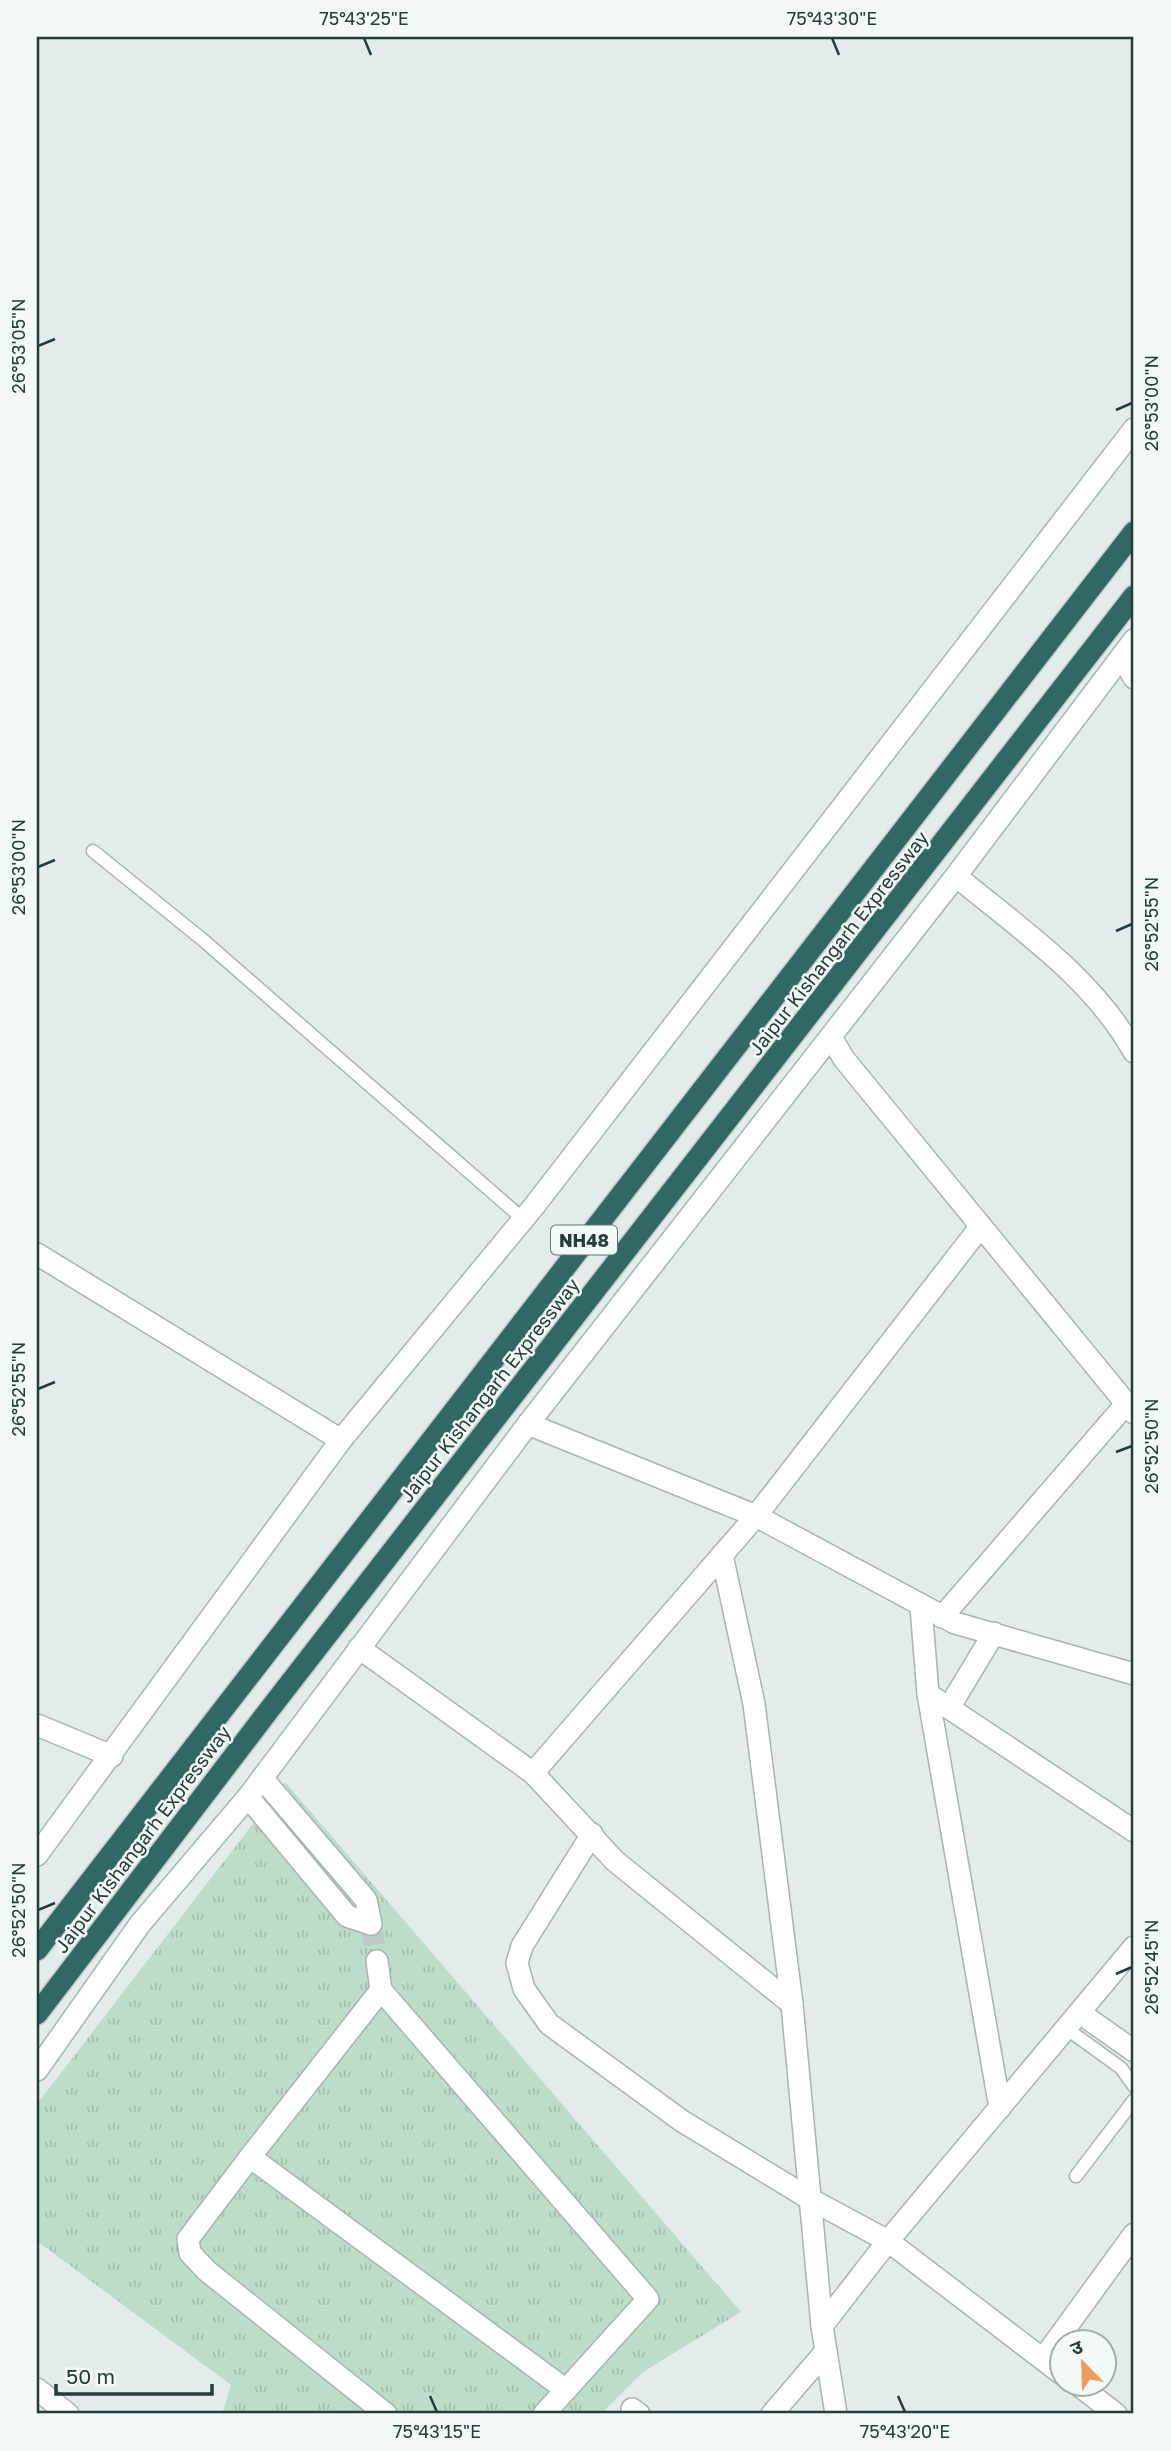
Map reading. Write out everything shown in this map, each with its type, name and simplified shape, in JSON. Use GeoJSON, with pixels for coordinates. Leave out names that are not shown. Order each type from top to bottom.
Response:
{"type":"FeatureCollection","features":[{"type":"Feature","properties":{"kind":"highway","name":"Jaipur Kishangarh Expressway"},"geometry":{"type":"LineString","coordinates":[[37,1950],[1134,532]]}},
{"type":"Feature","properties":{"kind":"highway","name":"Jaipur Kishangarh Expressway"},"geometry":{"type":"LineString","coordinates":[[37,2014],[269,1710],[1134,596]]}},
{"type":"Feature","properties":{"kind":"street"},"geometry":{"type":"LineString","coordinates":[[37,1855],[341,1440],[523,1219],[1134,429]]}},
{"type":"Feature","properties":{"kind":"street"},"geometry":{"type":"LineString","coordinates":[[1128,648],[1134,678]]}},
{"type":"Feature","properties":{"kind":"street"},"geometry":{"type":"LineString","coordinates":[[37,2070],[140,1924],[248,1797],[528,1424],[956,876],[1128,648]]}},
{"type":"Feature","properties":{"kind":"street"},"geometry":{"type":"LineString","coordinates":[[956,876],[1079,978],[1102,1004],[1134,1052]]}},
{"type":"Feature","properties":{"kind":"street"},"geometry":{"type":"LineString","coordinates":[[831,1037],[844,1059],[1130,1408],[942,1617]]}},
{"type":"Feature","properties":{"kind":"street"},"geometry":{"type":"LineString","coordinates":[[533,1773],[756,1516],[981,1226]]}},
{"type":"Feature","properties":{"kind":"street"},"geometry":{"type":"LineString","coordinates":[[37,1254],[341,1440]]}},
{"type":"Feature","properties":{"kind":"street"},"geometry":{"type":"LineString","coordinates":[[528,1424],[756,1516],[942,1617],[1134,1674]]}},
{"type":"Feature","properties":{"kind":"street"},"geometry":{"type":"LineString","coordinates":[[722,1555],[754,1704],[792,2004],[822,2326],[836,2414]]}},
{"type":"Feature","properties":{"kind":"street"},"geometry":{"type":"LineString","coordinates":[[921,1607],[928,1694],[1000,2108]]}},
{"type":"Feature","properties":{"kind":"street"},"geometry":{"type":"LineString","coordinates":[[950,1706],[993,1633]]}},
{"type":"Feature","properties":{"kind":"street"},"geometry":{"type":"LineString","coordinates":[[359,1648],[533,1773],[593,1834],[615,1861],[792,2004]]}},
{"type":"Feature","properties":{"kind":"street"},"geometry":{"type":"LineString","coordinates":[[928,1694],[950,1706],[1134,1831]]}},
{"type":"Feature","properties":{"kind":"street"},"geometry":{"type":"LineString","coordinates":[[37,1725],[112,1756]]}},
{"type":"Feature","properties":{"kind":"street"},"geometry":{"type":"LineString","coordinates":[[248,1797],[347,1916],[371,1924],[366,1899],[262,1778]]}},
{"type":"Feature","properties":{"kind":"street"},"geometry":{"type":"LineString","coordinates":[[593,1834],[522,1946],[517,1963],[524,1989],[549,2024],[682,2121],[810,2199],[888,2241],[1048,2362]]}},
{"type":"Feature","properties":{"kind":"street"},"geometry":{"type":"LineString","coordinates":[[822,2326],[888,2241],[1134,1947]]}},
{"type":"Feature","properties":{"kind":"street"},"geometry":{"type":"LineString","coordinates":[[377,1961],[381,1990],[649,2300],[544,2414]]}},
{"type":"Feature","properties":{"kind":"street"},"geometry":{"type":"LineString","coordinates":[[381,1990],[188,2239],[190,2253],[386,2414]]}},
{"type":"Feature","properties":{"kind":"street"},"geometry":{"type":"LineString","coordinates":[[1073,2021],[1134,2051]]}},
{"type":"Feature","properties":{"kind":"street"},"geometry":{"type":"LineString","coordinates":[[250,2157],[566,2390]]}},
{"type":"Feature","properties":{"kind":"street"},"geometry":{"type":"LineString","coordinates":[[1044,2359],[1134,2234]]}},
{"type":"Feature","properties":{"kind":"street"},"geometry":{"type":"LineString","coordinates":[[772,2414],[826,2351]]}},
{"type":"Feature","properties":{"kind":"street"},"geometry":{"type":"LineString","coordinates":[[37,2389],[68,2414]]}},
{"type":"Feature","properties":{"kind":"street"},"geometry":{"type":"LineString","coordinates":[[1094,2398],[1116,2414]]}},
{"type":"Feature","properties":{"kind":"lane"},"geometry":{"type":"LineString","coordinates":[[93,852],[203,940],[523,1219]]}},
{"type":"Feature","properties":{"kind":"lane"},"geometry":{"type":"LineString","coordinates":[[1073,2021],[1121,2068],[1134,2086]]}},
{"type":"Feature","properties":{"kind":"lane"},"geometry":{"type":"LineString","coordinates":[[1076,2176],[1134,2100]]}},
{"type":"Feature","properties":{"kind":"green space"},"geometry":{"type":"Polygon","coordinates":[[[285,1782],[741,2312],[643,2372],[601,2414],[222,2414],[231,2385],[37,2241],[37,2104],[285,1782]]]}},
{"type":"Feature","properties":{"kind":"tunnel"},"geometry":{"type":"LineString","coordinates":[[371,1924],[377,1961]]}}]}
